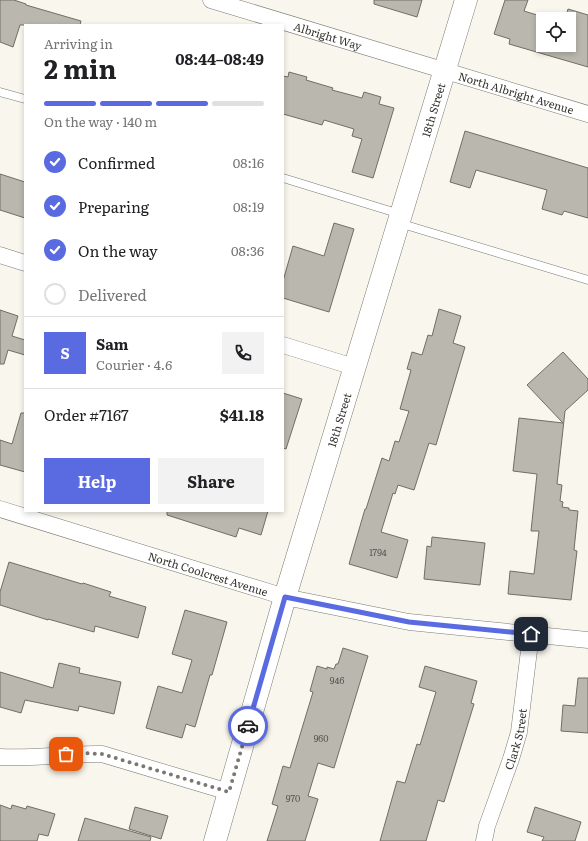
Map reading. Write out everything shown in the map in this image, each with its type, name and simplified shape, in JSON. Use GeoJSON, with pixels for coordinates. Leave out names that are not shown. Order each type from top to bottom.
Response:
{"type":"FeatureCollection","features":[{"type":"Feature","properties":{"kind":"main road","name":"18th Street"},"geometry":{"type":"LineString","coordinates":[[215,841],[285,597],[466,0]]}},
{"type":"Feature","properties":{"kind":"street","name":"Albright Way"},"geometry":{"type":"LineString","coordinates":[[211,0],[444,71]]}},
{"type":"Feature","properties":{"kind":"street","name":"North Albright Avenue"},"geometry":{"type":"LineString","coordinates":[[444,71],[588,114]]}},
{"type":"Feature","properties":{"kind":"street"},"geometry":{"type":"LineString","coordinates":[[0,255],[24,263]]}},
{"type":"Feature","properties":{"kind":"street"},"geometry":{"type":"LineString","coordinates":[[284,344],[354,367]]}},
{"type":"Feature","properties":{"kind":"street","name":"North Coolcrest Avenue"},"geometry":{"type":"LineString","coordinates":[[0,509],[285,597],[409,622],[588,640]]}},
{"type":"Feature","properties":{"kind":"street","name":"Clark Street"},"geometry":{"type":"LineString","coordinates":[[484,841],[487,826],[512,759],[519,732],[531,634]]}},
{"type":"Feature","properties":{"kind":"street"},"geometry":{"type":"LineString","coordinates":[[0,757],[24,758],[80,753],[102,754],[229,792]]}},
{"type":"Feature","properties":{"kind":"lane"},"geometry":{"type":"LineString","coordinates":[[0,92],[24,99]]}},
{"type":"Feature","properties":{"kind":"lane"},"geometry":{"type":"LineString","coordinates":[[284,178],[588,280]]}},
{"type":"Feature","properties":{"kind":"building"},"geometry":{"type":"Polygon","coordinates":[[[0,0],[14,0],[81,21],[80,24],[20,25],[13,47],[0,42],[0,0]]]}},
{"type":"Feature","properties":{"kind":"building"},"geometry":{"type":"Polygon","coordinates":[[[374,0],[422,0],[417,17],[374,4],[374,0]]]}},
{"type":"Feature","properties":{"kind":"building"},"geometry":{"type":"Polygon","coordinates":[[[505,0],[528,0],[524,11],[536,15],[536,52],[509,44],[510,39],[494,34],[505,0]]]}},
{"type":"Feature","properties":{"kind":"building"},"geometry":{"type":"Polygon","coordinates":[[[568,9],[588,15],[588,67],[536,52],[576,52],[576,12],[567,12],[568,9]]]}},
{"type":"Feature","properties":{"kind":"building"},"geometry":{"type":"Polygon","coordinates":[[[289,72],[307,77],[306,80],[333,88],[332,90],[362,98],[364,92],[381,97],[379,104],[394,108],[373,178],[352,172],[362,139],[352,136],[354,129],[324,120],[322,125],[284,114],[284,76],[288,77],[289,72]]]}},
{"type":"Feature","properties":{"kind":"building"},"geometry":{"type":"Polygon","coordinates":[[[465,131],[588,168],[588,218],[564,211],[562,215],[542,209],[547,190],[476,170],[470,188],[450,182],[465,131]]]}},
{"type":"Feature","properties":{"kind":"building"},"geometry":{"type":"Polygon","coordinates":[[[0,174],[24,182],[24,218],[0,210],[0,174]]]}},
{"type":"Feature","properties":{"kind":"building"},"geometry":{"type":"Polygon","coordinates":[[[334,223],[354,229],[329,312],[284,298],[284,278],[293,246],[324,256],[334,223]]]}},
{"type":"Feature","properties":{"kind":"building"},"geometry":{"type":"Polygon","coordinates":[[[439,309],[461,316],[453,343],[465,347],[436,445],[429,443],[414,490],[398,485],[395,494],[393,493],[381,532],[408,540],[397,578],[349,564],[382,458],[389,461],[395,441],[399,442],[409,411],[400,409],[411,370],[407,369],[412,352],[422,355],[428,335],[432,336],[439,309]]]}},
{"type":"Feature","properties":{"kind":"building"},"geometry":{"type":"Polygon","coordinates":[[[0,310],[18,316],[12,336],[24,340],[24,355],[8,350],[4,364],[0,364],[0,310]]]}},
{"type":"Feature","properties":{"kind":"building"},"geometry":{"type":"Polygon","coordinates":[[[563,352],[588,379],[588,390],[565,411],[557,484],[562,485],[560,501],[563,502],[562,507],[569,508],[569,510],[578,511],[574,550],[577,551],[571,600],[508,594],[510,571],[534,574],[539,531],[531,531],[537,474],[513,471],[519,418],[563,423],[527,385],[563,352]]]}},
{"type":"Feature","properties":{"kind":"building"},"geometry":{"type":"Polygon","coordinates":[[[284,393],[302,399],[286,449],[284,448],[284,393]]]}},
{"type":"Feature","properties":{"kind":"building"},"geometry":{"type":"Polygon","coordinates":[[[21,413],[24,413],[24,472],[0,465],[0,440],[12,444],[21,413]]]}},
{"type":"Feature","properties":{"kind":"building"},"geometry":{"type":"Polygon","coordinates":[[[167,512],[268,512],[261,535],[239,528],[236,537],[167,515],[167,512]]]}},
{"type":"Feature","properties":{"kind":"building"},"geometry":{"type":"Polygon","coordinates":[[[432,537],[485,543],[480,585],[424,579],[427,546],[431,547],[432,537]]]}},
{"type":"Feature","properties":{"kind":"building"},"geometry":{"type":"Polygon","coordinates":[[[9,562],[111,592],[109,596],[146,607],[138,638],[95,626],[94,632],[0,605],[0,592],[9,562]]]}},
{"type":"Feature","properties":{"kind":"building"},"geometry":{"type":"Polygon","coordinates":[[[185,610],[227,622],[195,727],[186,724],[182,738],[146,728],[158,686],[182,693],[192,660],[172,654],[185,610]]]}},
{"type":"Feature","properties":{"kind":"building"},"geometry":{"type":"Polygon","coordinates":[[[343,648],[368,656],[334,768],[318,763],[308,796],[318,799],[305,841],[267,841],[278,806],[272,804],[283,766],[290,768],[313,692],[310,691],[317,666],[327,669],[327,667],[334,669],[336,664],[338,664],[343,648]]]}},
{"type":"Feature","properties":{"kind":"building"},"geometry":{"type":"Polygon","coordinates":[[[59,663],[80,668],[79,673],[121,682],[114,714],[79,706],[78,711],[25,700],[21,713],[0,707],[0,672],[53,688],[59,663]]]}},
{"type":"Feature","properties":{"kind":"building"},"geometry":{"type":"Polygon","coordinates":[[[425,666],[477,681],[471,703],[474,704],[444,802],[438,800],[426,841],[380,841],[397,781],[405,783],[417,744],[420,745],[436,692],[419,687],[425,666]]]}},
{"type":"Feature","properties":{"kind":"building"},"geometry":{"type":"Polygon","coordinates":[[[578,678],[588,678],[588,733],[561,731],[563,705],[575,706],[578,678]]]}},
{"type":"Feature","properties":{"kind":"building"},"geometry":{"type":"Polygon","coordinates":[[[0,805],[11,809],[12,805],[26,809],[27,806],[55,814],[48,836],[39,834],[37,841],[0,841],[0,805]]]}},
{"type":"Feature","properties":{"kind":"building"},"geometry":{"type":"Polygon","coordinates":[[[135,807],[168,816],[161,839],[129,829],[135,807]]]}},
{"type":"Feature","properties":{"kind":"building"},"geometry":{"type":"Polygon","coordinates":[[[535,807],[581,822],[575,841],[542,841],[544,837],[527,832],[535,807]]]}},
{"type":"Feature","properties":{"kind":"building"},"geometry":{"type":"Polygon","coordinates":[[[85,818],[151,837],[150,841],[78,841],[85,818]]]}},
{"type":"Feature","properties":{"kind":"way so far"},"geometry":{"type":"LineString","coordinates":[[66,754],[102,754],[229,792],[248,726]]}},
{"type":"Feature","properties":{"kind":"route"},"geometry":{"type":"LineString","coordinates":[[248,726],[285,597],[409,622],[531,634]]}}]}
